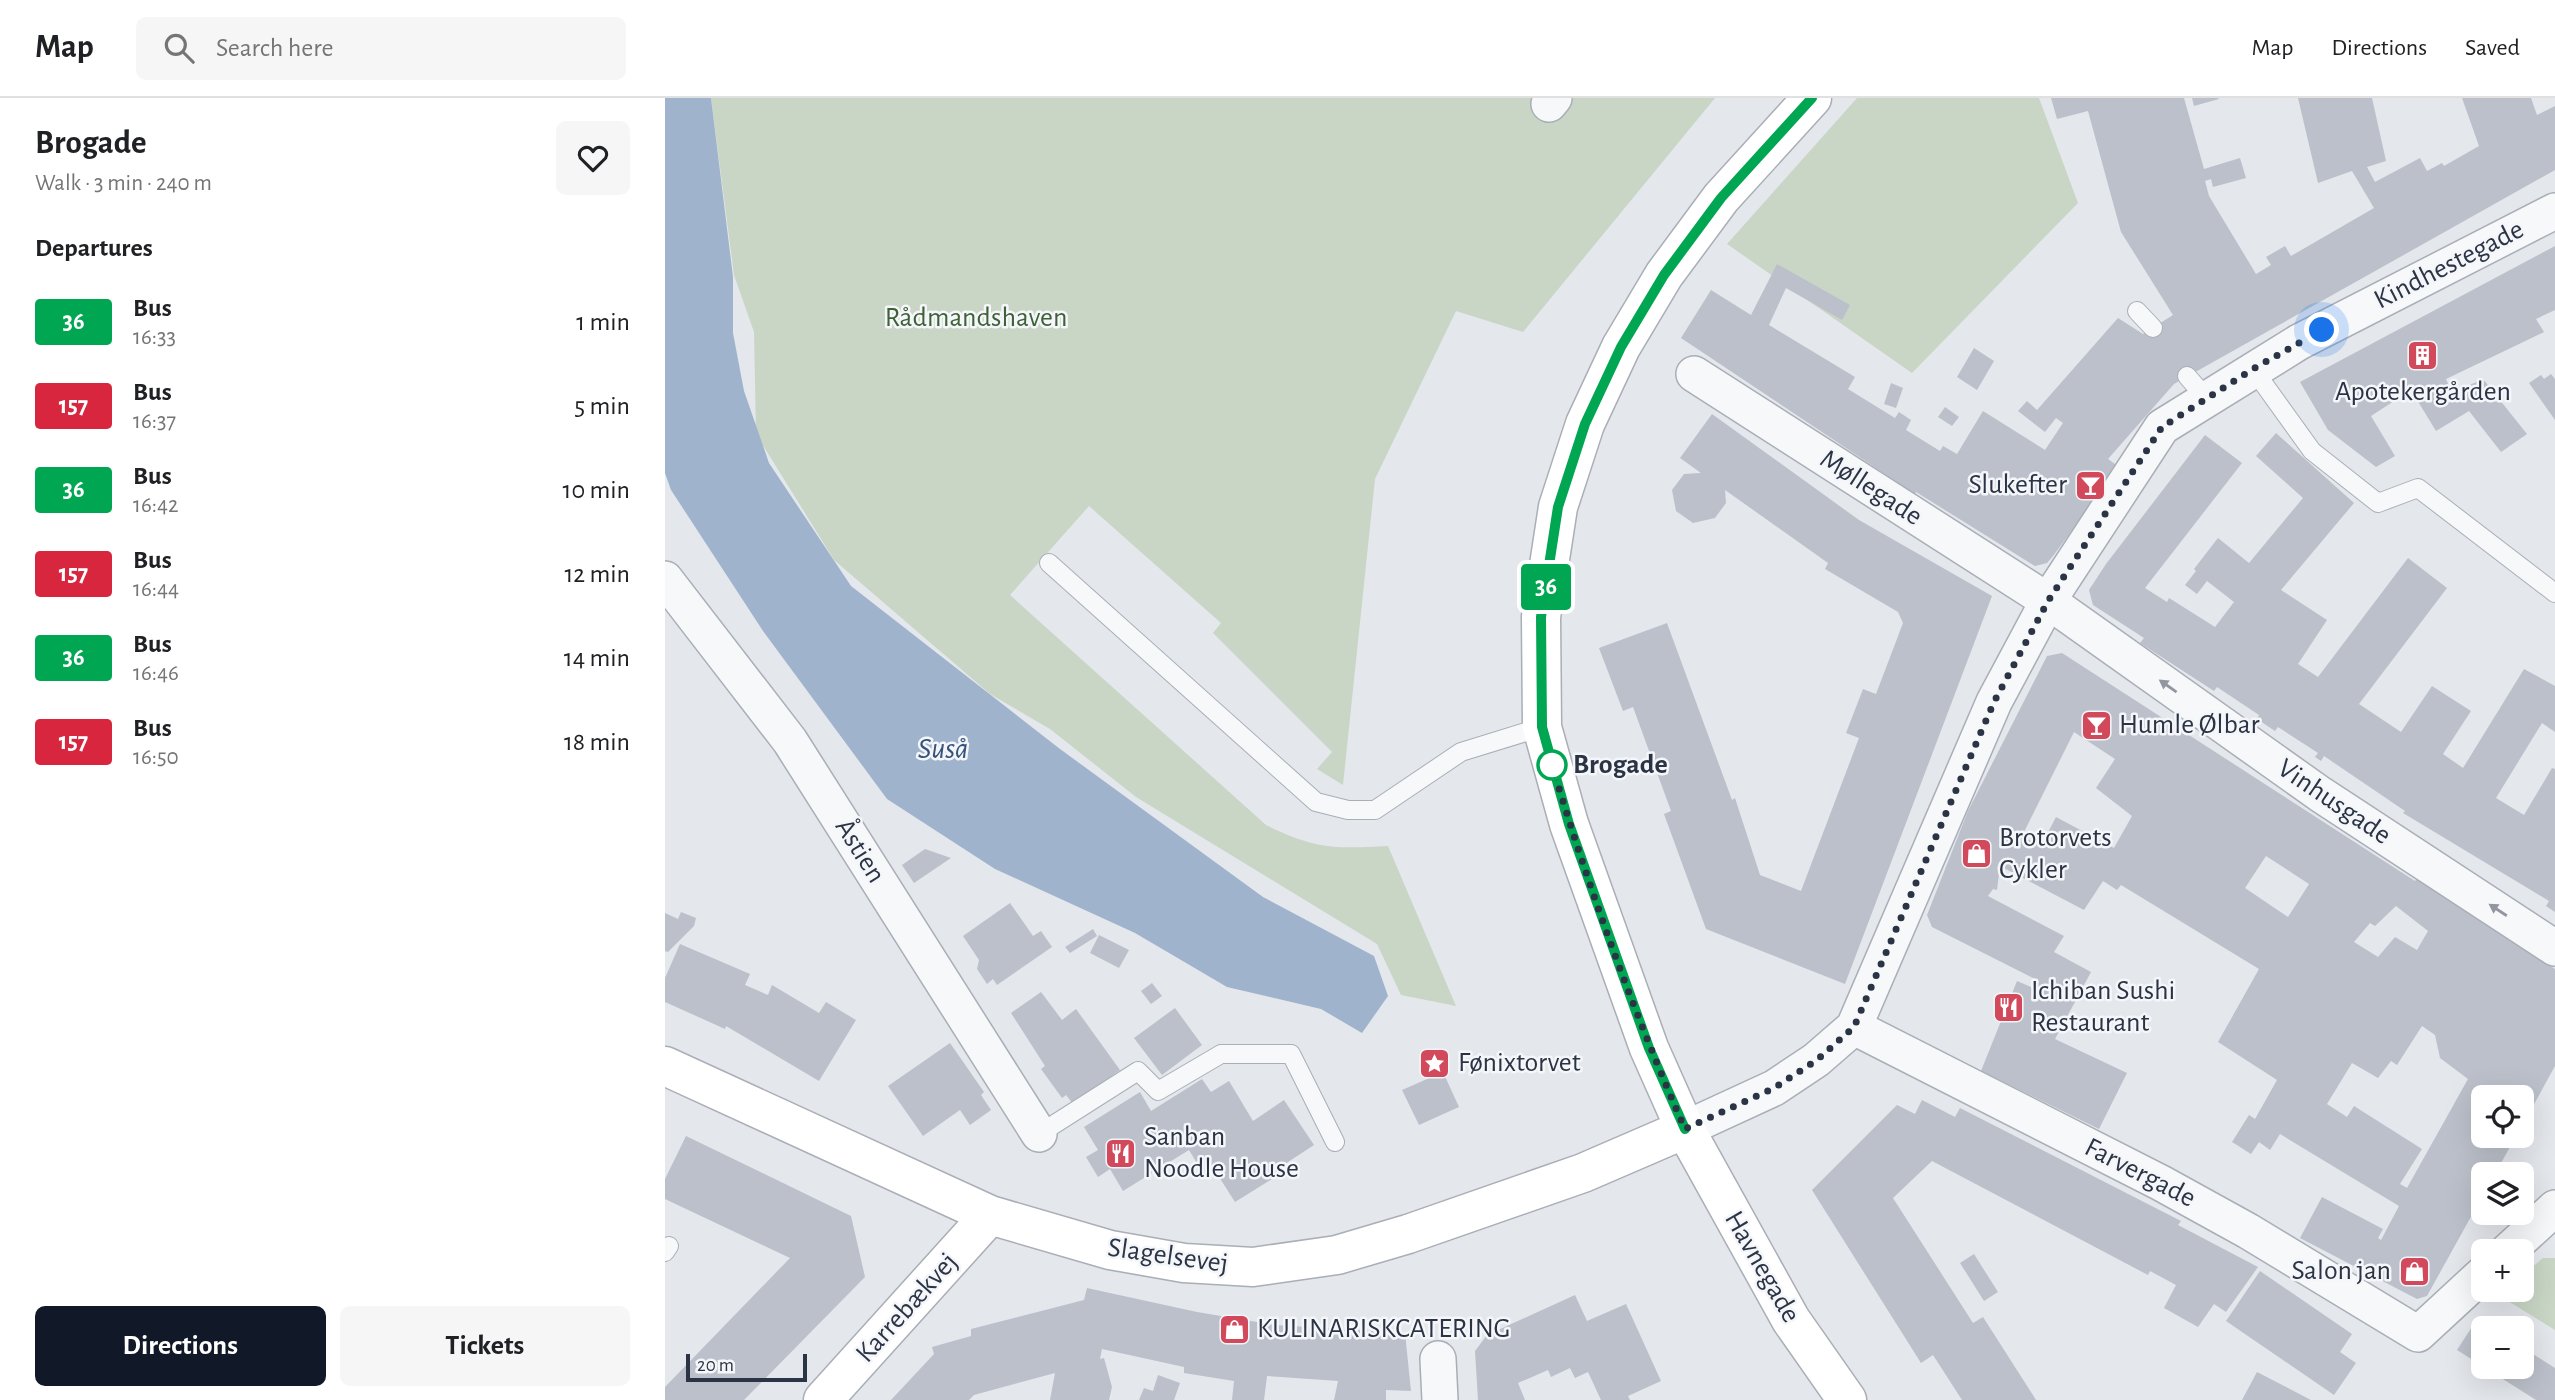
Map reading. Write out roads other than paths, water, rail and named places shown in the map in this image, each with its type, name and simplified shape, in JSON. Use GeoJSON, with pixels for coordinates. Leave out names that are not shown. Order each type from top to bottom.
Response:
{"type":"FeatureCollection","features":[{"type":"Feature","properties":{"kind":"main road"},"geometry":{"type":"LineString","coordinates":[[1685,1129],[1649,1048],[1569,824],[1542,727],[1541,617],[1558,507],[1585,424],[1621,347],[1664,275],[1721,198],[1812,98]]}},
{"type":"Feature","properties":{"kind":"main road","name":"Slagelsevej"},"geometry":{"type":"LineString","coordinates":[[665,1066],[990,1215],[1110,1250],[1184,1262],[1253,1267],[1337,1255],[1408,1234],[1583,1173],[1685,1129]]}},
{"type":"Feature","properties":{"kind":"main road","name":"Havnegade"},"geometry":{"type":"LineString","coordinates":[[1685,1129],[1791,1320],[1847,1400]]}},
{"type":"Feature","properties":{"kind":"main road","name":"Karrebækvej"},"geometry":{"type":"LineString","coordinates":[[823,1400],[990,1215]]}},
{"type":"Feature","properties":{"kind":"street","name":"Kindhestegade"},"geometry":{"type":"LineString","coordinates":[[2048,601],[2162,427],[2196,387],[2253,369],[2299,342],[2555,211]]}},
{"type":"Feature","properties":{"kind":"street","name":"Møllegade"},"geometry":{"type":"LineString","coordinates":[[1694,374],[2048,601]]}},
{"type":"Feature","properties":{"kind":"street","name":"Åstien"},"geometry":{"type":"LineString","coordinates":[[665,579],[790,741],[1039,1134]]}},
{"type":"Feature","properties":{"kind":"street","name":"Vinhusgade"},"geometry":{"type":"LineString","coordinates":[[2048,601],[2320,794],[2555,948]]}},
{"type":"Feature","properties":{"kind":"street"},"geometry":{"type":"LineString","coordinates":[[1685,1129],[1774,1088],[1817,1060],[1854,1027],[1994,702],[2048,601]]}},
{"type":"Feature","properties":{"kind":"street","name":"Farvergade"},"geometry":{"type":"LineString","coordinates":[[1854,1027],[2161,1183],[2248,1231],[2418,1334],[2471,1285]]}},
{"type":"Feature","properties":{"kind":"street"},"geometry":{"type":"LineString","coordinates":[[2521,1239],[2555,1208]]}},
{"type":"Feature","properties":{"kind":"street"},"geometry":{"type":"LineString","coordinates":[[1438,1359],[1440,1400]]}},
{"type":"Feature","properties":{"kind":"lane"},"geometry":{"type":"LineString","coordinates":[[2137,311],[2153,328]]}},
{"type":"Feature","properties":{"kind":"lane"},"geometry":{"type":"LineString","coordinates":[[2253,369],[2312,451],[2378,503],[2419,488],[2555,593]]}},
{"type":"Feature","properties":{"kind":"lane"},"geometry":{"type":"LineString","coordinates":[[1049,562],[1316,802],[1348,810],[1375,810],[1461,752],[1542,727]]}},
{"type":"Feature","properties":{"kind":"lane"},"geometry":{"type":"LineString","coordinates":[[1039,1134],[1137,1071],[1158,1091],[1221,1054],[1291,1054],[1335,1142]]}},
{"type":"Feature","properties":{"kind":"water","name":"Suså"},"geometry":{"type":"Polygon","coordinates":[[[665,98],[711,98],[733,277],[733,333],[744,391],[769,463],[851,586],[1060,749],[1263,897],[1374,956],[1388,996],[1362,1033],[1321,1009],[1227,987],[1135,933],[995,869],[887,799],[763,631],[671,490],[665,473],[665,98]]]}},
{"type":"Feature","properties":{"kind":"place","name":"Apotekergården"},"geometry":{"type":"Point","coordinates":[2423,355]}},
{"type":"Feature","properties":{"kind":"place","name":"Slukefter"},"geometry":{"type":"Point","coordinates":[2090,485]}},
{"type":"Feature","properties":{"kind":"place","name":"Humle Ølbar"},"geometry":{"type":"Point","coordinates":[2096,725]}},
{"type":"Feature","properties":{"kind":"place","name":"Brogade"},"geometry":{"type":"Point","coordinates":[1552,765]}},
{"type":"Feature","properties":{"kind":"place","name":"Brotorvets Cykler"},"geometry":{"type":"Point","coordinates":[1976,854]}},
{"type":"Feature","properties":{"kind":"place","name":"Ichiban Sushi Restaurant"},"geometry":{"type":"Point","coordinates":[2008,1007]}},
{"type":"Feature","properties":{"kind":"place","name":"Fønixtorvet"},"geometry":{"type":"Point","coordinates":[1435,1063]}},
{"type":"Feature","properties":{"kind":"place","name":"Sanban Noodle House"},"geometry":{"type":"Point","coordinates":[1121,1153]}},
{"type":"Feature","properties":{"kind":"place","name":"Salon jan"},"geometry":{"type":"Point","coordinates":[2414,1271]}},
{"type":"Feature","properties":{"kind":"place","name":"KULINARISKCATERING"},"geometry":{"type":"Point","coordinates":[1234,1329]}},
{"type":"Feature","properties":{"kind":"park label","name":"Rådmandshaven"},"geometry":{"type":"Point","coordinates":[976,318]}}]}
